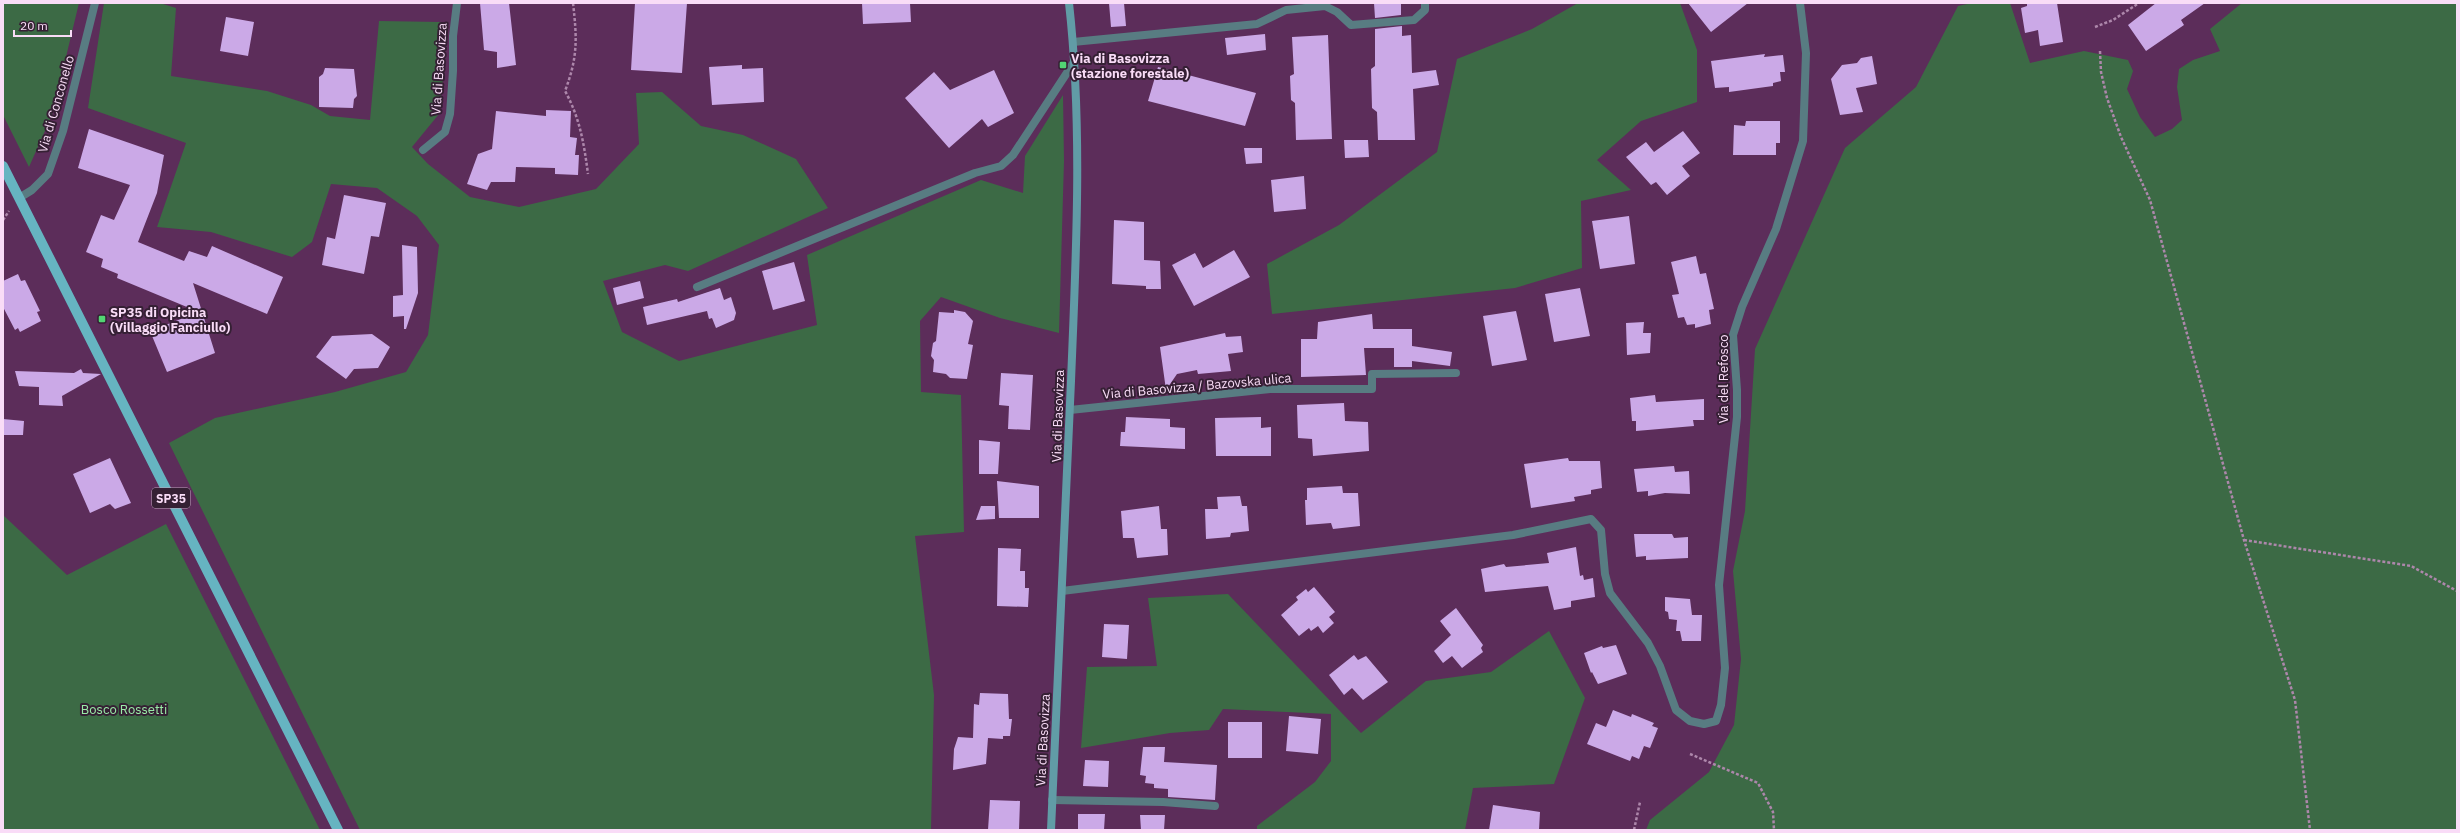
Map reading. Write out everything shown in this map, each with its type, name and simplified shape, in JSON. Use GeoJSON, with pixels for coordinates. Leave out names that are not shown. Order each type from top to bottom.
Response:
{"type":"FeatureCollection","features":[{"type":"Feature","properties":{"kind":"main road","name":"Via di Basovizza"},"geometry":{"type":"LineString","coordinates":[[1051,830],[1070,410],[1078,189],[1074,62],[1069,3]]}},
{"type":"Feature","properties":{"kind":"main road","name":"SP35"},"geometry":{"type":"LineString","coordinates":[[3,166],[338,830]]}},
{"type":"Feature","properties":{"kind":"street","name":"Via di Conconello"},"geometry":{"type":"LineString","coordinates":[[19,198],[32,190],[48,174],[63,131],[95,3]]}},
{"type":"Feature","properties":{"kind":"street","name":"Via di Basovizza"},"geometry":{"type":"LineString","coordinates":[[423,150],[445,132],[450,114],[453,71],[453,30],[457,3]]}},
{"type":"Feature","properties":{"kind":"street"},"geometry":{"type":"LineString","coordinates":[[1072,42],[1257,24],[1286,10],[1325,6],[1337,12],[1350,25],[1414,20],[1425,10],[1425,3]]}},
{"type":"Feature","properties":{"kind":"street","name":"Via del Refosco"},"geometry":{"type":"LineString","coordinates":[[1062,591],[1513,535],[1591,519],[1601,530],[1605,574],[1610,593],[1648,643],[1660,666],[1676,710],[1690,721],[1704,724],[1716,721],[1721,705],[1725,668],[1719,585],[1737,417],[1737,390],[1733,335],[1742,307],[1776,229],[1803,141],[1806,53],[1800,3]]}},
{"type":"Feature","properties":{"kind":"street"},"geometry":{"type":"LineString","coordinates":[[697,287],[975,173],[1001,166],[1013,155],[1074,62]]}},
{"type":"Feature","properties":{"kind":"street","name":"Via di Basovizza / Bazovska ulica"},"geometry":{"type":"LineString","coordinates":[[1070,410],[1270,389],[1372,389],[1372,374],[1456,373]]}},
{"type":"Feature","properties":{"kind":"street"},"geometry":{"type":"LineString","coordinates":[[1052,800],[1163,802],[1215,806]]}},
{"type":"Feature","properties":{"kind":"path"},"geometry":{"type":"LineString","coordinates":[[573,3],[577,34],[575,65],[565,91],[574,107],[583,132],[588,174]]}},
{"type":"Feature","properties":{"kind":"path"},"geometry":{"type":"LineString","coordinates":[[2095,27],[2113,20],[2139,3]]}},
{"type":"Feature","properties":{"kind":"path"},"geometry":{"type":"LineString","coordinates":[[2100,51],[2101,72],[2107,98],[2121,137],[2150,200],[2244,540],[2295,700],[2310,830]]}},
{"type":"Feature","properties":{"kind":"path"},"geometry":{"type":"LineString","coordinates":[[2244,540],[2411,566],[2457,591]]}},
{"type":"Feature","properties":{"kind":"path"},"geometry":{"type":"LineString","coordinates":[[1690,754],[1758,783],[1773,812],[1774,830]]}},
{"type":"Feature","properties":{"kind":"path"},"geometry":{"type":"LineString","coordinates":[[1634,830],[1640,802]]}},
{"type":"Feature","properties":{"kind":"green space"},"geometry":{"type":"Polygon","coordinates":[[[3,3],[79,3],[52,115],[29,167],[3,115],[3,3]]]}},
{"type":"Feature","properties":{"kind":"green space"},"geometry":{"type":"Polygon","coordinates":[[[104,3],[160,3],[176,8],[171,76],[267,91],[311,105],[330,116],[370,120],[379,21],[441,22],[443,79],[439,114],[412,147],[428,164],[470,197],[519,207],[596,189],[639,144],[636,93],[662,92],[701,126],[743,135],[796,159],[828,208],[688,271],[665,265],[603,281],[622,332],[679,361],[817,325],[807,255],[981,180],[1023,193],[1025,156],[1063,95],[1064,161],[1059,333],[1000,318],[941,297],[920,321],[921,392],[961,395],[964,532],[915,536],[934,695],[931,830],[360,830],[169,443],[215,418],[335,392],[406,372],[428,335],[439,245],[417,216],[377,188],[331,184],[312,242],[292,257],[211,232],[157,227],[186,143],[88,108],[104,3]]]}},
{"type":"Feature","properties":{"kind":"green space"},"geometry":{"type":"Polygon","coordinates":[[[1578,3],[1680,3],[1697,50],[1697,102],[1641,121],[1597,160],[1631,190],[1581,201],[1582,268],[1515,288],[1272,314],[1267,264],[1339,225],[1437,152],[1457,59],[1532,29],[1578,3]]]}},
{"type":"Feature","properties":{"kind":"green space"},"geometry":{"type":"Polygon","coordinates":[[[1972,3],[2010,3],[2030,63],[2084,51],[2128,60],[2133,71],[2127,89],[2140,117],[2155,137],[2172,129],[2182,120],[2177,87],[2179,69],[2193,60],[2220,51],[2210,29],[2242,3],[2457,3],[2457,830],[1646,830],[1650,820],[1709,772],[1734,725],[1741,659],[1733,571],[1745,511],[1755,349],[1845,148],[1916,87],[1958,6],[1972,3]]]}},
{"type":"Feature","properties":{"kind":"green space","name":"Bosco Rossetti"},"geometry":{"type":"Polygon","coordinates":[[[3,515],[67,575],[166,524],[320,830],[3,830],[3,515]]]}},
{"type":"Feature","properties":{"kind":"green space"},"geometry":{"type":"Polygon","coordinates":[[[1228,594],[1361,733],[1426,681],[1491,672],[1549,631],[1585,698],[1554,784],[1473,788],[1465,830],[1257,830],[1257,826],[1315,782],[1331,761],[1331,714],[1223,709],[1209,730],[1170,733],[1081,748],[1087,667],[1157,666],[1148,598],[1228,594]]]}},
{"type":"Feature","properties":{"kind":"building"},"geometry":{"type":"Polygon","coordinates":[[[480,3],[509,3],[516,65],[497,68],[497,52],[484,50],[480,3]]]}},
{"type":"Feature","properties":{"kind":"building"},"geometry":{"type":"Polygon","coordinates":[[[635,3],[687,3],[682,73],[631,70],[635,3]]]}},
{"type":"Feature","properties":{"kind":"building"},"geometry":{"type":"Polygon","coordinates":[[[862,3],[910,3],[911,22],[863,24],[862,3]]]}},
{"type":"Feature","properties":{"kind":"building"},"geometry":{"type":"Polygon","coordinates":[[[1109,3],[1124,3],[1126,26],[1111,27],[1109,3]]]}},
{"type":"Feature","properties":{"kind":"building"},"geometry":{"type":"Polygon","coordinates":[[[1374,3],[1401,3],[1401,15],[1375,18],[1374,3]]]}},
{"type":"Feature","properties":{"kind":"building"},"geometry":{"type":"Polygon","coordinates":[[[1688,3],[1748,3],[1711,32],[1688,3]]]}},
{"type":"Feature","properties":{"kind":"building"},"geometry":{"type":"Polygon","coordinates":[[[2027,3],[2057,3],[2063,42],[2040,46],[2038,30],[2025,33],[2021,8],[2027,6],[2027,3]]]}},
{"type":"Feature","properties":{"kind":"building"},"geometry":{"type":"Polygon","coordinates":[[[2156,3],[2205,3],[2181,20],[2184,25],[2146,51],[2128,25],[2156,3]]]}},
{"type":"Feature","properties":{"kind":"building"},"geometry":{"type":"Polygon","coordinates":[[[226,17],[254,22],[248,56],[220,51],[226,17]]]}},
{"type":"Feature","properties":{"kind":"building"},"geometry":{"type":"Polygon","coordinates":[[[1402,26],[1402,36],[1411,35],[1412,73],[1436,70],[1439,85],[1413,89],[1415,140],[1378,140],[1377,112],[1372,108],[1371,69],[1375,66],[1375,29],[1402,26]]]}},
{"type":"Feature","properties":{"kind":"building"},"geometry":{"type":"Polygon","coordinates":[[[1265,34],[1266,50],[1227,55],[1225,38],[1265,34]]]}},
{"type":"Feature","properties":{"kind":"building"},"geometry":{"type":"Polygon","coordinates":[[[1328,35],[1332,139],[1296,140],[1295,103],[1291,100],[1290,76],[1294,74],[1292,37],[1328,35]]]}},
{"type":"Feature","properties":{"kind":"building"},"geometry":{"type":"Polygon","coordinates":[[[1765,54],[1764,57],[1783,55],[1785,72],[1780,72],[1781,81],[1773,83],[1773,86],[1729,92],[1729,87],[1715,88],[1711,61],[1765,54]]]}},
{"type":"Feature","properties":{"kind":"building"},"geometry":{"type":"Polygon","coordinates":[[[1872,56],[1877,84],[1856,88],[1863,112],[1840,115],[1831,79],[1842,65],[1857,63],[1861,58],[1872,56]]]}},
{"type":"Feature","properties":{"kind":"building"},"geometry":{"type":"Polygon","coordinates":[[[742,65],[742,69],[763,68],[764,102],[712,105],[709,67],[742,65]]]}},
{"type":"Feature","properties":{"kind":"building"},"geometry":{"type":"Polygon","coordinates":[[[1158,67],[1256,93],[1245,126],[1148,101],[1158,67]]]}},
{"type":"Feature","properties":{"kind":"building"},"geometry":{"type":"Polygon","coordinates":[[[325,68],[354,69],[357,96],[354,99],[353,108],[319,107],[319,77],[323,74],[325,68]]]}},
{"type":"Feature","properties":{"kind":"building"},"geometry":{"type":"Polygon","coordinates":[[[994,70],[1014,113],[988,127],[982,119],[949,148],[905,98],[934,72],[950,90],[994,70]]]}},
{"type":"Feature","properties":{"kind":"building"},"geometry":{"type":"Polygon","coordinates":[[[546,110],[571,111],[570,137],[577,138],[575,155],[579,155],[578,175],[555,174],[555,168],[516,167],[515,182],[491,182],[487,190],[467,184],[478,154],[492,149],[496,111],[546,116],[546,110]]]}},
{"type":"Feature","properties":{"kind":"building"},"geometry":{"type":"Polygon","coordinates":[[[1746,121],[1780,121],[1780,143],[1776,143],[1776,155],[1733,155],[1734,125],[1745,126],[1746,121]]]}},
{"type":"Feature","properties":{"kind":"building"},"geometry":{"type":"Polygon","coordinates":[[[89,129],[164,155],[157,193],[138,242],[184,261],[189,251],[207,257],[212,246],[283,277],[267,314],[193,283],[215,353],[167,372],[150,331],[199,312],[117,278],[118,274],[101,267],[103,259],[86,252],[101,215],[114,220],[130,185],[78,168],[89,129]]]}},
{"type":"Feature","properties":{"kind":"building"},"geometry":{"type":"Polygon","coordinates":[[[1683,131],[1700,153],[1682,166],[1690,176],[1667,195],[1656,182],[1651,185],[1626,157],[1646,142],[1654,152],[1683,131]]]}},
{"type":"Feature","properties":{"kind":"building"},"geometry":{"type":"Polygon","coordinates":[[[1344,140],[1368,140],[1369,157],[1345,158],[1344,140]]]}},
{"type":"Feature","properties":{"kind":"building"},"geometry":{"type":"Polygon","coordinates":[[[1244,148],[1262,148],[1262,163],[1246,164],[1244,148]]]}},
{"type":"Feature","properties":{"kind":"building"},"geometry":{"type":"Polygon","coordinates":[[[1304,176],[1306,209],[1274,212],[1271,180],[1304,176]]]}},
{"type":"Feature","properties":{"kind":"building"},"geometry":{"type":"Polygon","coordinates":[[[344,195],[386,203],[379,237],[371,236],[364,274],[322,265],[327,237],[335,239],[344,195]]]}},
{"type":"Feature","properties":{"kind":"building"},"geometry":{"type":"Polygon","coordinates":[[[1629,216],[1635,264],[1600,269],[1592,221],[1629,216]]]}},
{"type":"Feature","properties":{"kind":"building"},"geometry":{"type":"Polygon","coordinates":[[[1114,220],[1144,222],[1144,260],[1160,261],[1161,289],[1146,289],[1146,286],[1112,284],[1114,220]]]}},
{"type":"Feature","properties":{"kind":"building"},"geometry":{"type":"Polygon","coordinates":[[[402,245],[417,247],[418,293],[406,329],[404,329],[404,316],[393,317],[393,296],[403,295],[402,245]]]}},
{"type":"Feature","properties":{"kind":"building"},"geometry":{"type":"Polygon","coordinates":[[[1234,250],[1250,277],[1194,306],[1172,265],[1195,253],[1203,268],[1234,250]]]}},
{"type":"Feature","properties":{"kind":"building"},"geometry":{"type":"Polygon","coordinates":[[[1696,256],[1700,274],[1706,273],[1714,309],[1709,310],[1711,324],[1695,328],[1695,324],[1687,325],[1684,317],[1678,318],[1672,295],[1679,294],[1671,262],[1696,256]]]}},
{"type":"Feature","properties":{"kind":"building"},"geometry":{"type":"Polygon","coordinates":[[[794,262],[805,301],[773,310],[762,271],[794,262]]]}},
{"type":"Feature","properties":{"kind":"building"},"geometry":{"type":"Polygon","coordinates":[[[18,274],[21,281],[25,280],[40,311],[37,312],[41,321],[20,332],[18,328],[15,330],[3,307],[3,281],[18,274]]]}},
{"type":"Feature","properties":{"kind":"building"},"geometry":{"type":"Polygon","coordinates":[[[640,281],[644,298],[617,305],[613,288],[640,281]]]}},
{"type":"Feature","properties":{"kind":"building"},"geometry":{"type":"Polygon","coordinates":[[[720,288],[724,300],[731,297],[736,313],[734,320],[716,328],[712,318],[709,319],[707,311],[647,325],[643,307],[677,299],[678,302],[720,288]]]}},
{"type":"Feature","properties":{"kind":"building"},"geometry":{"type":"Polygon","coordinates":[[[1580,288],[1590,336],[1554,342],[1545,294],[1580,288]]]}},
{"type":"Feature","properties":{"kind":"building"},"geometry":{"type":"Polygon","coordinates":[[[954,310],[965,312],[973,321],[968,344],[973,345],[967,379],[950,378],[946,374],[933,372],[934,360],[931,356],[933,343],[936,341],[939,312],[954,313],[954,310]]]}},
{"type":"Feature","properties":{"kind":"building"},"geometry":{"type":"Polygon","coordinates":[[[1516,311],[1527,360],[1492,366],[1483,316],[1516,311]]]}},
{"type":"Feature","properties":{"kind":"building"},"geometry":{"type":"Polygon","coordinates":[[[1372,314],[1373,329],[1412,329],[1412,346],[1452,352],[1450,366],[1412,361],[1412,367],[1394,367],[1394,348],[1364,348],[1366,375],[1301,377],[1301,339],[1317,339],[1318,322],[1372,314]]]}},
{"type":"Feature","properties":{"kind":"building"},"geometry":{"type":"Polygon","coordinates":[[[1644,322],[1643,333],[1651,333],[1650,353],[1627,355],[1626,323],[1644,322]]]}},
{"type":"Feature","properties":{"kind":"building"},"geometry":{"type":"Polygon","coordinates":[[[1225,333],[1226,337],[1241,336],[1243,352],[1228,354],[1231,371],[1198,374],[1197,370],[1177,374],[1166,390],[1160,347],[1225,333]]]}},
{"type":"Feature","properties":{"kind":"building"},"geometry":{"type":"Polygon","coordinates":[[[372,334],[390,347],[378,368],[354,369],[346,379],[316,357],[332,336],[372,334]]]}},
{"type":"Feature","properties":{"kind":"building"},"geometry":{"type":"Polygon","coordinates":[[[81,369],[83,373],[101,374],[62,396],[63,406],[39,405],[39,387],[19,386],[15,371],[74,373],[81,369]]]}},
{"type":"Feature","properties":{"kind":"building"},"geometry":{"type":"Polygon","coordinates":[[[1001,373],[1033,375],[1030,430],[1008,429],[1009,406],[999,405],[1001,373]]]}},
{"type":"Feature","properties":{"kind":"building"},"geometry":{"type":"Polygon","coordinates":[[[1655,395],[1656,402],[1704,399],[1704,420],[1693,420],[1694,426],[1636,431],[1636,421],[1632,421],[1630,398],[1655,395]]]}},
{"type":"Feature","properties":{"kind":"building"},"geometry":{"type":"Polygon","coordinates":[[[1344,403],[1345,421],[1368,422],[1369,451],[1313,456],[1312,439],[1298,438],[1297,405],[1344,403]]]}},
{"type":"Feature","properties":{"kind":"building"},"geometry":{"type":"Polygon","coordinates":[[[1126,417],[1170,419],[1170,427],[1185,428],[1185,449],[1120,446],[1121,432],[1125,432],[1126,417]]]}},
{"type":"Feature","properties":{"kind":"building"},"geometry":{"type":"Polygon","coordinates":[[[1261,417],[1261,428],[1271,427],[1271,456],[1216,456],[1215,418],[1261,417]]]}},
{"type":"Feature","properties":{"kind":"building"},"geometry":{"type":"Polygon","coordinates":[[[3,419],[24,421],[23,435],[3,435],[3,419]]]}},
{"type":"Feature","properties":{"kind":"building"},"geometry":{"type":"Polygon","coordinates":[[[979,440],[1000,442],[998,474],[979,474],[979,440]]]}},
{"type":"Feature","properties":{"kind":"building"},"geometry":{"type":"Polygon","coordinates":[[[110,458],[131,503],[115,509],[110,504],[90,513],[73,474],[110,458]]]}},
{"type":"Feature","properties":{"kind":"building"},"geometry":{"type":"Polygon","coordinates":[[[1568,458],[1569,461],[1600,461],[1602,488],[1591,490],[1591,494],[1574,497],[1575,501],[1531,508],[1524,464],[1568,458]]]}},
{"type":"Feature","properties":{"kind":"building"},"geometry":{"type":"Polygon","coordinates":[[[1674,466],[1675,472],[1689,471],[1690,494],[1665,493],[1648,496],[1648,491],[1637,492],[1634,469],[1674,466]]]}},
{"type":"Feature","properties":{"kind":"building"},"geometry":{"type":"Polygon","coordinates":[[[997,481],[1039,486],[1039,518],[999,518],[997,481]]]}},
{"type":"Feature","properties":{"kind":"building"},"geometry":{"type":"Polygon","coordinates":[[[1342,486],[1343,493],[1358,493],[1360,526],[1333,529],[1331,523],[1306,525],[1305,500],[1307,500],[1307,488],[1342,486]]]}},
{"type":"Feature","properties":{"kind":"building"},"geometry":{"type":"Polygon","coordinates":[[[1240,496],[1242,506],[1247,506],[1249,531],[1231,533],[1230,537],[1206,539],[1205,509],[1218,509],[1217,497],[1240,496]]]}},
{"type":"Feature","properties":{"kind":"building"},"geometry":{"type":"Polygon","coordinates":[[[981,506],[995,506],[995,519],[976,520],[981,506]]]}},
{"type":"Feature","properties":{"kind":"building"},"geometry":{"type":"Polygon","coordinates":[[[1159,506],[1161,529],[1167,529],[1168,555],[1137,558],[1134,538],[1123,538],[1121,511],[1159,506]]]}},
{"type":"Feature","properties":{"kind":"building"},"geometry":{"type":"Polygon","coordinates":[[[1634,534],[1672,534],[1674,538],[1688,537],[1688,558],[1646,560],[1646,556],[1636,557],[1634,534]]]}},
{"type":"Feature","properties":{"kind":"building"},"geometry":{"type":"Polygon","coordinates":[[[1576,547],[1580,576],[1583,575],[1584,580],[1593,578],[1595,597],[1571,601],[1571,607],[1554,610],[1548,586],[1485,592],[1481,569],[1504,564],[1506,567],[1549,563],[1547,553],[1576,547]]]}},
{"type":"Feature","properties":{"kind":"building"},"geometry":{"type":"Polygon","coordinates":[[[998,548],[1021,549],[1020,571],[1025,571],[1025,588],[1029,588],[1028,607],[997,606],[998,548]]]}},
{"type":"Feature","properties":{"kind":"building"},"geometry":{"type":"Polygon","coordinates":[[[1314,587],[1335,612],[1329,617],[1334,623],[1323,633],[1318,626],[1311,631],[1309,628],[1299,636],[1281,615],[1298,600],[1296,597],[1306,589],[1308,592],[1314,587]]]}},
{"type":"Feature","properties":{"kind":"building"},"geometry":{"type":"Polygon","coordinates":[[[1665,597],[1690,599],[1692,615],[1702,615],[1701,641],[1682,641],[1680,631],[1676,631],[1677,620],[1669,619],[1668,612],[1665,611],[1665,597]]]}},
{"type":"Feature","properties":{"kind":"building"},"geometry":{"type":"Polygon","coordinates":[[[1456,608],[1483,645],[1481,648],[1483,652],[1462,668],[1452,656],[1443,663],[1434,651],[1451,635],[1440,621],[1456,608]]]}},
{"type":"Feature","properties":{"kind":"building"},"geometry":{"type":"Polygon","coordinates":[[[1104,624],[1129,625],[1127,659],[1102,657],[1104,624]]]}},
{"type":"Feature","properties":{"kind":"building"},"geometry":{"type":"Polygon","coordinates":[[[1616,645],[1627,674],[1598,684],[1592,672],[1591,673],[1584,653],[1602,646],[1603,648],[1616,645]]]}},
{"type":"Feature","properties":{"kind":"building"},"geometry":{"type":"Polygon","coordinates":[[[1354,655],[1358,660],[1366,656],[1388,682],[1363,700],[1352,688],[1344,695],[1329,675],[1354,655]]]}},
{"type":"Feature","properties":{"kind":"building"},"geometry":{"type":"Polygon","coordinates":[[[980,693],[1008,694],[1009,719],[1012,719],[1010,736],[1003,736],[1003,739],[988,738],[986,764],[953,770],[954,749],[958,737],[973,738],[974,704],[979,705],[980,693]]]}},
{"type":"Feature","properties":{"kind":"building"},"geometry":{"type":"Polygon","coordinates":[[[1613,710],[1631,717],[1632,714],[1654,723],[1652,726],[1658,728],[1650,748],[1644,746],[1639,759],[1632,756],[1630,761],[1587,744],[1596,723],[1606,727],[1613,710]]]}},
{"type":"Feature","properties":{"kind":"building"},"geometry":{"type":"Polygon","coordinates":[[[1289,716],[1321,719],[1318,754],[1286,751],[1289,716]]]}},
{"type":"Feature","properties":{"kind":"building"},"geometry":{"type":"Polygon","coordinates":[[[1228,722],[1262,722],[1262,758],[1228,758],[1228,722]]]}},
{"type":"Feature","properties":{"kind":"building"},"geometry":{"type":"Polygon","coordinates":[[[1143,747],[1165,747],[1164,762],[1217,765],[1215,800],[1168,797],[1168,789],[1154,788],[1154,784],[1145,783],[1146,776],[1140,775],[1143,747]]]}},
{"type":"Feature","properties":{"kind":"building"},"geometry":{"type":"Polygon","coordinates":[[[1085,760],[1109,761],[1108,787],[1083,786],[1085,760]]]}},
{"type":"Feature","properties":{"kind":"building"},"geometry":{"type":"Polygon","coordinates":[[[990,800],[1020,801],[1019,830],[988,830],[990,800]]]}},
{"type":"Feature","properties":{"kind":"building"},"geometry":{"type":"Polygon","coordinates":[[[1493,805],[1540,812],[1539,830],[1489,830],[1493,805]]]}},
{"type":"Feature","properties":{"kind":"building"},"geometry":{"type":"Polygon","coordinates":[[[1078,814],[1105,814],[1104,830],[1078,830],[1078,814]]]}},
{"type":"Feature","properties":{"kind":"building"},"geometry":{"type":"Polygon","coordinates":[[[1140,815],[1165,815],[1164,830],[1141,830],[1140,815]]]}},
{"type":"Feature","properties":{"kind":"place","name":"Via di Basovizza (stazione forestale)"},"geometry":{"type":"Point","coordinates":[1063,65]}},
{"type":"Feature","properties":{"kind":"place","name":"SP35 di Opicina (Villaggio Fanciullo)"},"geometry":{"type":"Point","coordinates":[102,319]}}]}
